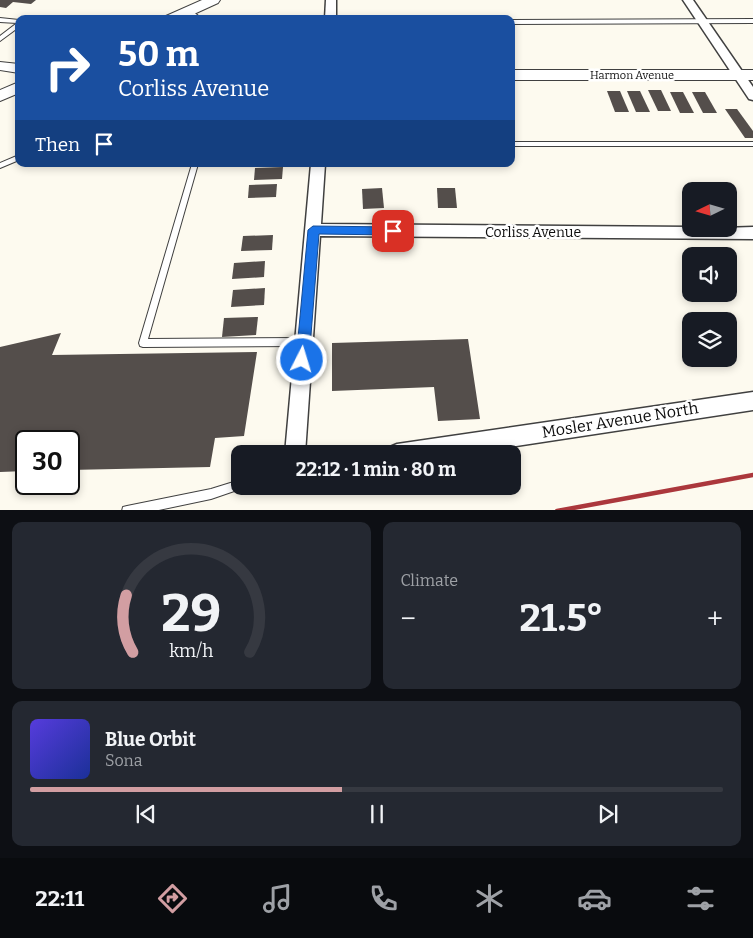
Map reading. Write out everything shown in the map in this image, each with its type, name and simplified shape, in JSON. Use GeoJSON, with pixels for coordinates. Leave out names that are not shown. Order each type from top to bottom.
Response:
{"type":"FeatureCollection","features":[{"type":"Feature","properties":{"kind":"street"},"geometry":{"type":"LineString","coordinates":[[180,15],[212,0]]}},
{"type":"Feature","properties":{"kind":"street"},"geometry":{"type":"LineString","coordinates":[[330,15],[331,0]]}},
{"type":"Feature","properties":{"kind":"street"},"geometry":{"type":"LineString","coordinates":[[688,0],[702,21],[746,75],[753,96]]}},
{"type":"Feature","properties":{"kind":"street"},"geometry":{"type":"LineString","coordinates":[[0,66],[15,69]]}},
{"type":"Feature","properties":{"kind":"street","name":"Harmon Avenue"},"geometry":{"type":"LineString","coordinates":[[515,75],[746,75]]}},
{"type":"Feature","properties":{"kind":"street"},"geometry":{"type":"LineString","coordinates":[[0,96],[15,89]]}},
{"type":"Feature","properties":{"kind":"street"},"geometry":{"type":"LineString","coordinates":[[296,445],[318,167]]}},
{"type":"Feature","properties":{"kind":"street","name":"Corliss Avenue"},"geometry":{"type":"LineString","coordinates":[[313,230],[753,233]]}},
{"type":"Feature","properties":{"kind":"street","name":"Mosler Avenue North"},"geometry":{"type":"LineString","coordinates":[[456,445],[753,400]]}},
{"type":"Feature","properties":{"kind":"lane"},"geometry":{"type":"LineString","coordinates":[[189,11],[194,15]]}},
{"type":"Feature","properties":{"kind":"lane"},"geometry":{"type":"LineString","coordinates":[[0,20],[15,22]]}},
{"type":"Feature","properties":{"kind":"lane"},"geometry":{"type":"LineString","coordinates":[[515,22],[753,21]]}},
{"type":"Feature","properties":{"kind":"lane"},"geometry":{"type":"LineString","coordinates":[[0,39],[15,26]]}},
{"type":"Feature","properties":{"kind":"lane"},"geometry":{"type":"LineString","coordinates":[[515,144],[753,144]]}},
{"type":"Feature","properties":{"kind":"lane"},"geometry":{"type":"LineString","coordinates":[[0,166],[15,158]]}},
{"type":"Feature","properties":{"kind":"lane"},"geometry":{"type":"LineString","coordinates":[[193,167],[143,343],[304,342]]}},
{"type":"Feature","properties":{"kind":"lane"},"geometry":{"type":"LineString","coordinates":[[127,510],[212,494],[231,488]]}},
{"type":"Feature","properties":{"kind":"building"},"geometry":{"type":"Polygon","coordinates":[[[0,0],[36,0],[31,4],[13,2],[6,8],[0,7],[0,0]]]}},
{"type":"Feature","properties":{"kind":"building"},"geometry":{"type":"Polygon","coordinates":[[[648,90],[661,90],[671,111],[658,111],[648,90]]]}},
{"type":"Feature","properties":{"kind":"building"},"geometry":{"type":"Polygon","coordinates":[[[607,91],[620,91],[629,112],[615,112],[607,91]]]}},
{"type":"Feature","properties":{"kind":"building"},"geometry":{"type":"Polygon","coordinates":[[[627,91],[640,91],[650,112],[636,112],[627,91]]]}},
{"type":"Feature","properties":{"kind":"building"},"geometry":{"type":"Polygon","coordinates":[[[670,92],[683,92],[694,113],[680,113],[670,92]]]}},
{"type":"Feature","properties":{"kind":"building"},"geometry":{"type":"Polygon","coordinates":[[[692,92],[705,92],[717,113],[703,113],[692,92]]]}},
{"type":"Feature","properties":{"kind":"building"},"geometry":{"type":"Polygon","coordinates":[[[725,109],[737,109],[753,131],[753,138],[745,138],[725,109]]]}},
{"type":"Feature","properties":{"kind":"building"},"geometry":{"type":"Polygon","coordinates":[[[283,167],[282,179],[254,180],[255,168],[283,167]]]}},
{"type":"Feature","properties":{"kind":"building"},"geometry":{"type":"Polygon","coordinates":[[[277,184],[276,197],[248,198],[249,185],[277,184]]]}},
{"type":"Feature","properties":{"kind":"building"},"geometry":{"type":"Polygon","coordinates":[[[382,188],[384,208],[363,209],[362,189],[382,188]]]}},
{"type":"Feature","properties":{"kind":"building"},"geometry":{"type":"Polygon","coordinates":[[[437,188],[455,188],[457,208],[438,208],[437,188]]]}},
{"type":"Feature","properties":{"kind":"building"},"geometry":{"type":"Polygon","coordinates":[[[273,235],[272,250],[241,251],[243,236],[273,235]]]}},
{"type":"Feature","properties":{"kind":"building"},"geometry":{"type":"Polygon","coordinates":[[[265,261],[264,277],[232,279],[234,263],[265,261]]]}},
{"type":"Feature","properties":{"kind":"building"},"geometry":{"type":"Polygon","coordinates":[[[265,288],[264,305],[231,307],[233,290],[265,288]]]}},
{"type":"Feature","properties":{"kind":"building"},"geometry":{"type":"Polygon","coordinates":[[[258,317],[256,335],[222,337],[224,318],[258,317]]]}},
{"type":"Feature","properties":{"kind":"building"},"geometry":{"type":"Polygon","coordinates":[[[61,333],[52,355],[257,352],[244,436],[215,438],[210,467],[80,470],[80,430],[15,430],[15,471],[0,472],[0,347],[61,333]]]}},
{"type":"Feature","properties":{"kind":"building"},"geometry":{"type":"Polygon","coordinates":[[[468,339],[480,419],[438,421],[434,387],[332,391],[332,343],[468,339]]]}},
{"type":"Feature","properties":{"kind":"railway"},"geometry":{"type":"LineString","coordinates":[[562,510],[753,475]]}},
{"type":"Feature","properties":{"kind":"route"},"geometry":{"type":"LineString","coordinates":[[302,360],[313,230],[393,231]]}}]}
